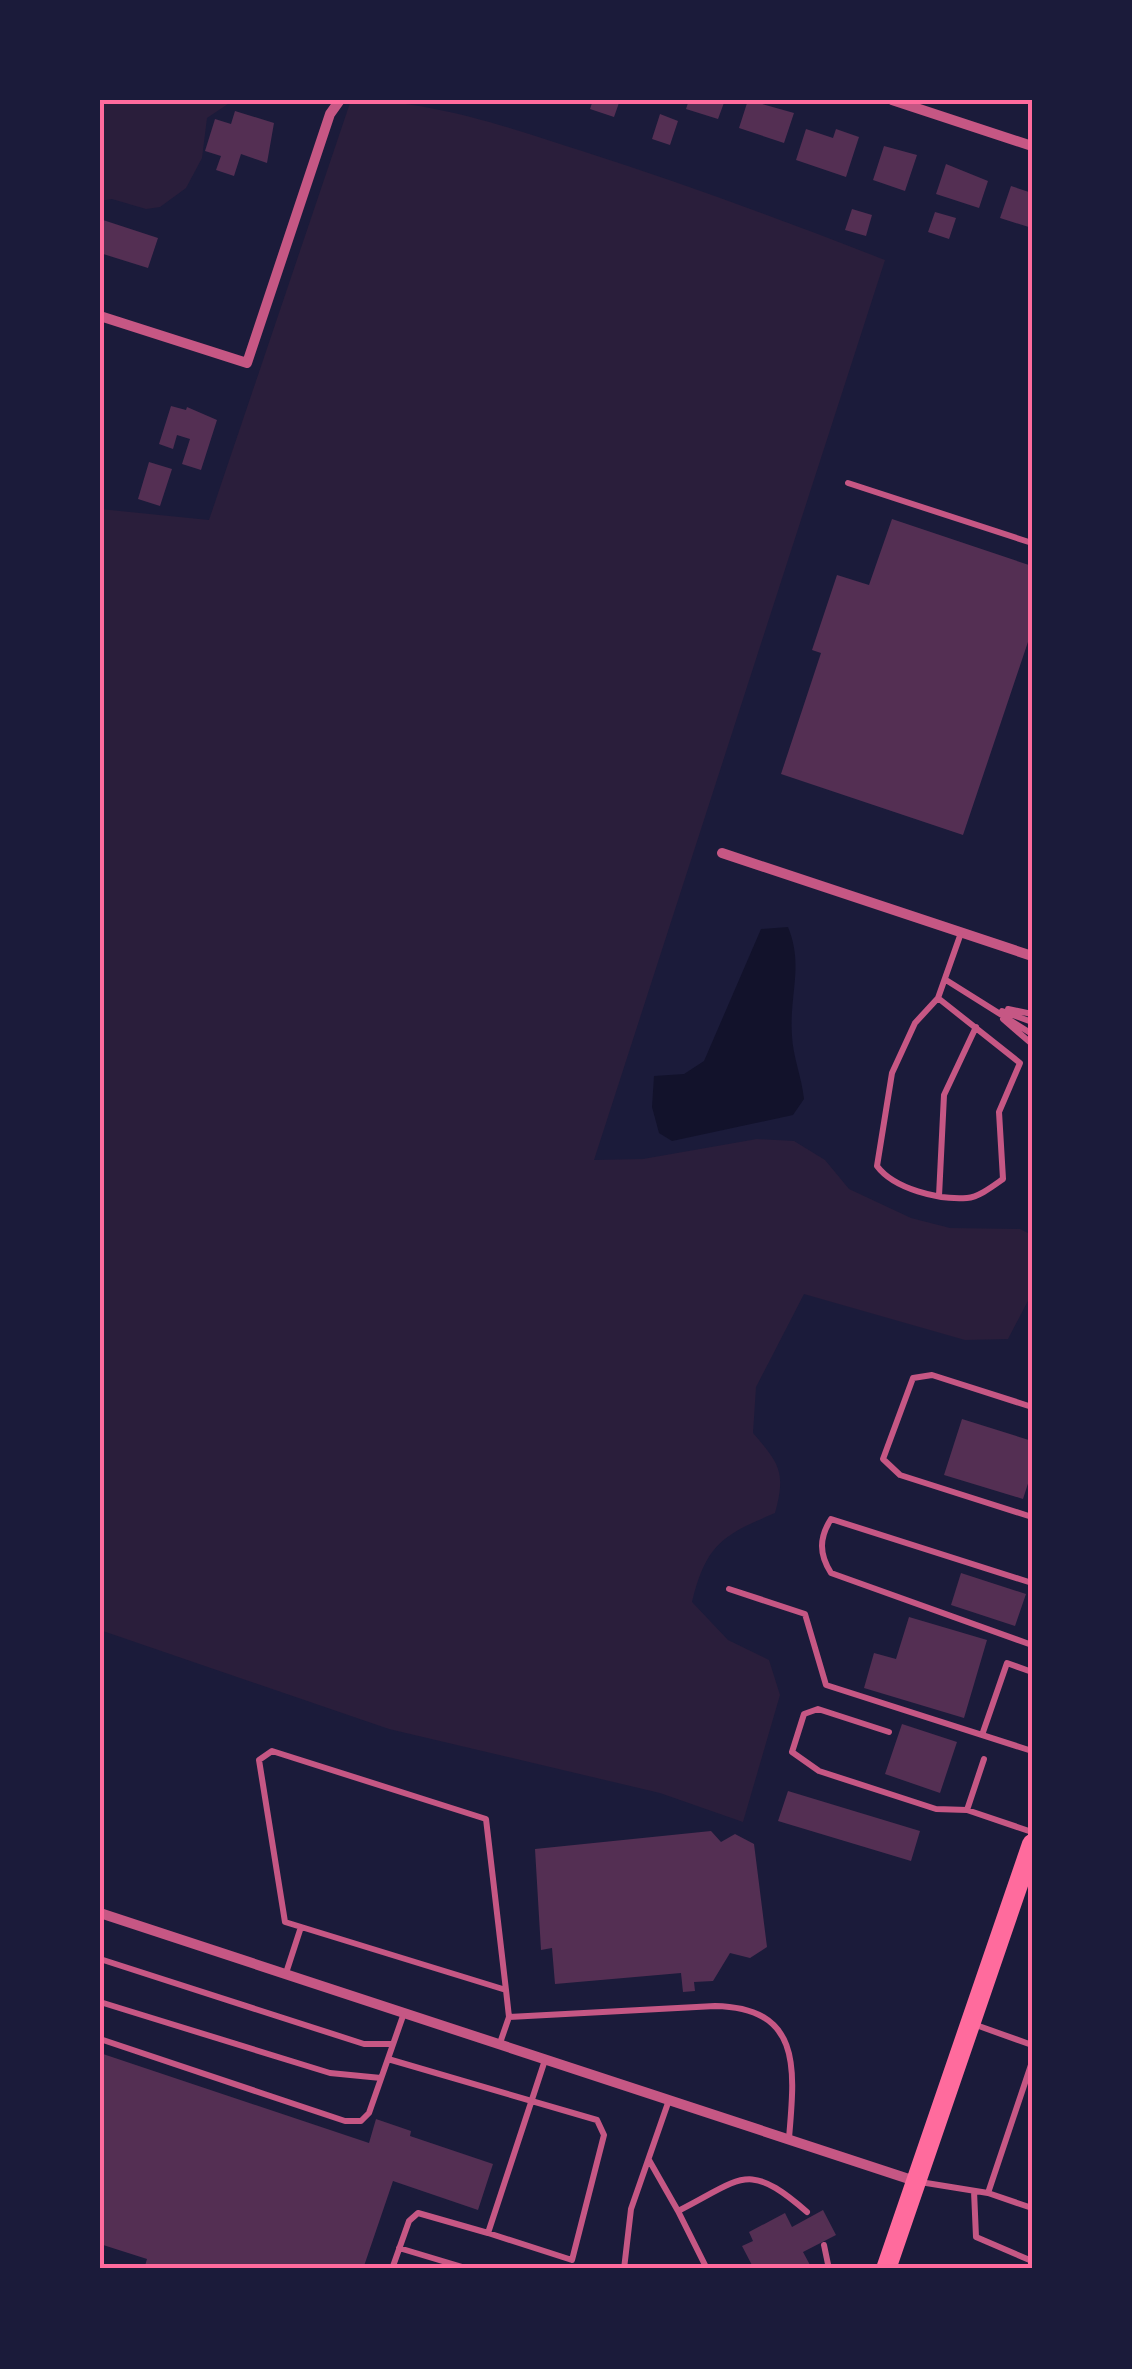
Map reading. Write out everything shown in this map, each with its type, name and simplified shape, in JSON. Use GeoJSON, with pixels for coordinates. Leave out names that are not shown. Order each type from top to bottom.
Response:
{"type":"FeatureCollection","features":[{"type":"Feature","properties":{"kind":"main road"},"geometry":{"type":"LineString","coordinates":[[886,2269],[1032,1844]]}},
{"type":"Feature","properties":{"kind":"street"},"geometry":{"type":"LineString","coordinates":[[100,316],[247,363],[330,114],[340,100]]}},
{"type":"Feature","properties":{"kind":"street"},"geometry":{"type":"LineString","coordinates":[[892,100],[1032,146]]}},
{"type":"Feature","properties":{"kind":"street"},"geometry":{"type":"LineString","coordinates":[[722,853],[1032,956]]}},
{"type":"Feature","properties":{"kind":"street"},"geometry":{"type":"LineString","coordinates":[[100,1913],[915,2181]]}},
{"type":"Feature","properties":{"kind":"lane"},"geometry":{"type":"LineString","coordinates":[[848,483],[1032,544]]}},
{"type":"Feature","properties":{"kind":"lane"},"geometry":{"type":"LineString","coordinates":[[938,998],[1020,1062],[999,1112],[1003,1180],[971,1198],[939,1196],[886,1178],[877,1166],[892,1073],[914,1023],[938,998],[962,932]]}},
{"type":"Feature","properties":{"kind":"lane"},"geometry":{"type":"LineString","coordinates":[[946,980],[1032,1034]]}},
{"type":"Feature","properties":{"kind":"lane"},"geometry":{"type":"LineString","coordinates":[[987,1005],[1032,1018]]}},
{"type":"Feature","properties":{"kind":"lane"},"geometry":{"type":"LineString","coordinates":[[987,1005],[1032,1044]]}},
{"type":"Feature","properties":{"kind":"lane"},"geometry":{"type":"LineString","coordinates":[[939,1196],[944,1094],[976,1028]]}},
{"type":"Feature","properties":{"kind":"lane"},"geometry":{"type":"LineString","coordinates":[[1032,1407],[932,1375],[913,1378],[883,1460],[900,1475],[1032,1517]]}},
{"type":"Feature","properties":{"kind":"lane"},"geometry":{"type":"LineString","coordinates":[[1032,1584],[831,1519],[823,1533],[822,1559],[831,1573],[1032,1645]]}},
{"type":"Feature","properties":{"kind":"lane"},"geometry":{"type":"LineString","coordinates":[[729,1589],[805,1614],[826,1684],[1032,1751]]}},
{"type":"Feature","properties":{"kind":"lane"},"geometry":{"type":"LineString","coordinates":[[982,1735],[1007,1664],[1032,1672]]}},
{"type":"Feature","properties":{"kind":"lane"},"geometry":{"type":"LineString","coordinates":[[889,1732],[818,1709],[804,1714],[792,1752],[819,1771],[936,1809],[966,1810],[1032,1832]]}},
{"type":"Feature","properties":{"kind":"lane"},"geometry":{"type":"LineString","coordinates":[[500,2045],[509,2017],[506,1990],[486,1818],[272,1751],[259,1760],[286,1922],[506,1990]]}},
{"type":"Feature","properties":{"kind":"lane"},"geometry":{"type":"LineString","coordinates":[[966,1810],[984,1759]]}},
{"type":"Feature","properties":{"kind":"lane"},"geometry":{"type":"LineString","coordinates":[[286,1974],[302,1927]]}},
{"type":"Feature","properties":{"kind":"lane"},"geometry":{"type":"LineString","coordinates":[[100,1959],[364,2044],[393,2044]]}},
{"type":"Feature","properties":{"kind":"lane"},"geometry":{"type":"LineString","coordinates":[[100,2002],[330,2073],[381,2078]]}},
{"type":"Feature","properties":{"kind":"lane"},"geometry":{"type":"LineString","coordinates":[[509,2017],[714,2006],[744,2006],[764,2014],[779,2026],[787,2046],[788,2140]]}},
{"type":"Feature","properties":{"kind":"lane"},"geometry":{"type":"LineString","coordinates":[[100,2039],[344,2121],[361,2121],[369,2113],[404,2013]]}},
{"type":"Feature","properties":{"kind":"lane"},"geometry":{"type":"LineString","coordinates":[[970,2023],[1032,2045]]}},
{"type":"Feature","properties":{"kind":"lane"},"geometry":{"type":"LineString","coordinates":[[388,2058],[531,2104],[598,2120],[604,2135],[572,2260],[418,2213],[409,2221],[392,2269]]}},
{"type":"Feature","properties":{"kind":"lane"},"geometry":{"type":"LineString","coordinates":[[488,2233],[545,2060]]}},
{"type":"Feature","properties":{"kind":"lane"},"geometry":{"type":"LineString","coordinates":[[988,2194],[1032,2062]]}},
{"type":"Feature","properties":{"kind":"lane"},"geometry":{"type":"LineString","coordinates":[[624,2269],[631,2209],[669,2100]]}},
{"type":"Feature","properties":{"kind":"lane"},"geometry":{"type":"LineString","coordinates":[[648,2158],[707,2269]]}},
{"type":"Feature","properties":{"kind":"lane"},"geometry":{"type":"LineString","coordinates":[[678,2211],[742,2178],[755,2177],[775,2185],[807,2212]]}},
{"type":"Feature","properties":{"kind":"lane"},"geometry":{"type":"LineString","coordinates":[[915,2181],[988,2194],[1032,2208]]}},
{"type":"Feature","properties":{"kind":"lane"},"geometry":{"type":"LineString","coordinates":[[974,2191],[976,2237],[1032,2261]]}},
{"type":"Feature","properties":{"kind":"lane"},"geometry":{"type":"LineString","coordinates":[[824,2246],[829,2269]]}},
{"type":"Feature","properties":{"kind":"lane"},"geometry":{"type":"LineString","coordinates":[[399,2248],[469,2269]]}},
{"type":"Feature","properties":{"kind":"shaded area"},"geometry":{"type":"Polygon","coordinates":[[[100,100],[234,100],[207,118],[202,158],[186,188],[160,207],[146,209],[112,199],[100,201],[100,100]]]}},
{"type":"Feature","properties":{"kind":"shaded area"},"geometry":{"type":"Polygon","coordinates":[[[351,100],[439,110],[526,133],[697,190],[885,260],[594,1160],[643,1159],[757,1139],[794,1141],[825,1160],[849,1189],[911,1218],[950,1228],[1020,1229],[1032,1235],[1032,1293],[1008,1339],[965,1340],[804,1294],[756,1387],[753,1433],[775,1461],[780,1478],[775,1513],[719,1544],[703,1567],[692,1602],[728,1640],[769,1660],[780,1695],[743,1822],[660,1793],[389,1729],[100,1630],[100,509],[209,520],[351,100]]]}},
{"type":"Feature","properties":{"kind":"shaded area"},"geometry":{"type":"Polygon","coordinates":[[[788,927],[796,968],[793,1044],[804,1099],[793,1115],[672,1141],[659,1133],[652,1107],[654,1076],[684,1074],[704,1061],[761,929],[788,927]]]}},
{"type":"Feature","properties":{"kind":"building"},"geometry":{"type":"Polygon","coordinates":[[[593,100],[620,100],[614,117],[590,109],[593,100]]]}},
{"type":"Feature","properties":{"kind":"building"},"geometry":{"type":"Polygon","coordinates":[[[689,100],[725,100],[718,119],[686,109],[689,100]]]}},
{"type":"Feature","properties":{"kind":"building"},"geometry":{"type":"Polygon","coordinates":[[[748,100],[794,113],[784,143],[739,128],[748,100]]]}},
{"type":"Feature","properties":{"kind":"building"},"geometry":{"type":"Polygon","coordinates":[[[235,111],[274,123],[267,163],[241,154],[234,176],[216,170],[221,156],[205,151],[215,119],[231,124],[235,111]]]}},
{"type":"Feature","properties":{"kind":"building"},"geometry":{"type":"Polygon","coordinates":[[[660,114],[678,121],[670,145],[652,139],[660,114]]]}},
{"type":"Feature","properties":{"kind":"building"},"geometry":{"type":"Polygon","coordinates":[[[806,129],[833,138],[836,129],[859,137],[846,177],[796,160],[806,129]]]}},
{"type":"Feature","properties":{"kind":"building"},"geometry":{"type":"Polygon","coordinates":[[[884,146],[917,155],[905,191],[873,180],[884,146]]]}},
{"type":"Feature","properties":{"kind":"building"},"geometry":{"type":"Polygon","coordinates":[[[946,164],[988,181],[979,208],[936,194],[946,164]]]}},
{"type":"Feature","properties":{"kind":"building"},"geometry":{"type":"Polygon","coordinates":[[[1011,186],[1032,193],[1032,228],[1000,218],[1011,186]]]}},
{"type":"Feature","properties":{"kind":"building"},"geometry":{"type":"Polygon","coordinates":[[[852,209],[872,215],[866,236],[845,230],[852,209]]]}},
{"type":"Feature","properties":{"kind":"building"},"geometry":{"type":"Polygon","coordinates":[[[935,212],[956,218],[949,239],[928,232],[935,212]]]}},
{"type":"Feature","properties":{"kind":"building"},"geometry":{"type":"Polygon","coordinates":[[[103,220],[158,238],[148,268],[100,253],[103,220]]]}},
{"type":"Feature","properties":{"kind":"building"},"geometry":{"type":"Polygon","coordinates":[[[171,406],[186,410],[187,407],[217,420],[201,470],[182,464],[190,439],[177,435],[173,449],[159,444],[171,406]]]}},
{"type":"Feature","properties":{"kind":"building"},"geometry":{"type":"Polygon","coordinates":[[[149,462],[172,469],[160,506],[138,499],[149,462]]]}},
{"type":"Feature","properties":{"kind":"building"},"geometry":{"type":"Polygon","coordinates":[[[892,519],[1032,566],[1032,630],[963,835],[781,774],[821,653],[812,650],[837,575],[869,585],[892,519]]]}},
{"type":"Feature","properties":{"kind":"building"},"geometry":{"type":"Polygon","coordinates":[[[962,1419],[1032,1441],[1032,1471],[1023,1499],[944,1475],[962,1419]]]}},
{"type":"Feature","properties":{"kind":"building"},"geometry":{"type":"Polygon","coordinates":[[[961,1573],[1026,1594],[1015,1626],[951,1605],[961,1573]]]}},
{"type":"Feature","properties":{"kind":"building"},"geometry":{"type":"Polygon","coordinates":[[[909,1617],[987,1640],[964,1718],[864,1688],[874,1653],[896,1659],[909,1617]]]}},
{"type":"Feature","properties":{"kind":"building"},"geometry":{"type":"Polygon","coordinates":[[[902,1724],[957,1742],[940,1793],[885,1774],[902,1724]]]}},
{"type":"Feature","properties":{"kind":"building"},"geometry":{"type":"Polygon","coordinates":[[[788,1791],[920,1831],[911,1861],[778,1821],[788,1791]]]}},
{"type":"Feature","properties":{"kind":"building"},"geometry":{"type":"Polygon","coordinates":[[[711,1831],[721,1842],[735,1834],[754,1844],[767,1947],[750,1958],[730,1953],[713,1981],[694,1982],[695,1991],[683,1992],[681,1973],[555,1984],[552,1948],[541,1950],[535,1849],[711,1831]]]}},
{"type":"Feature","properties":{"kind":"building"},"geometry":{"type":"Polygon","coordinates":[[[100,2053],[369,2143],[376,2119],[411,2131],[410,2136],[493,2164],[478,2210],[393,2181],[364,2266],[144,2269],[147,2259],[100,2244],[100,2053]]]}},
{"type":"Feature","properties":{"kind":"building"},"geometry":{"type":"Polygon","coordinates":[[[823,2210],[836,2235],[803,2252],[810,2265],[802,2269],[754,2269],[742,2246],[753,2241],[749,2232],[785,2213],[792,2227],[823,2210]]]}}]}
